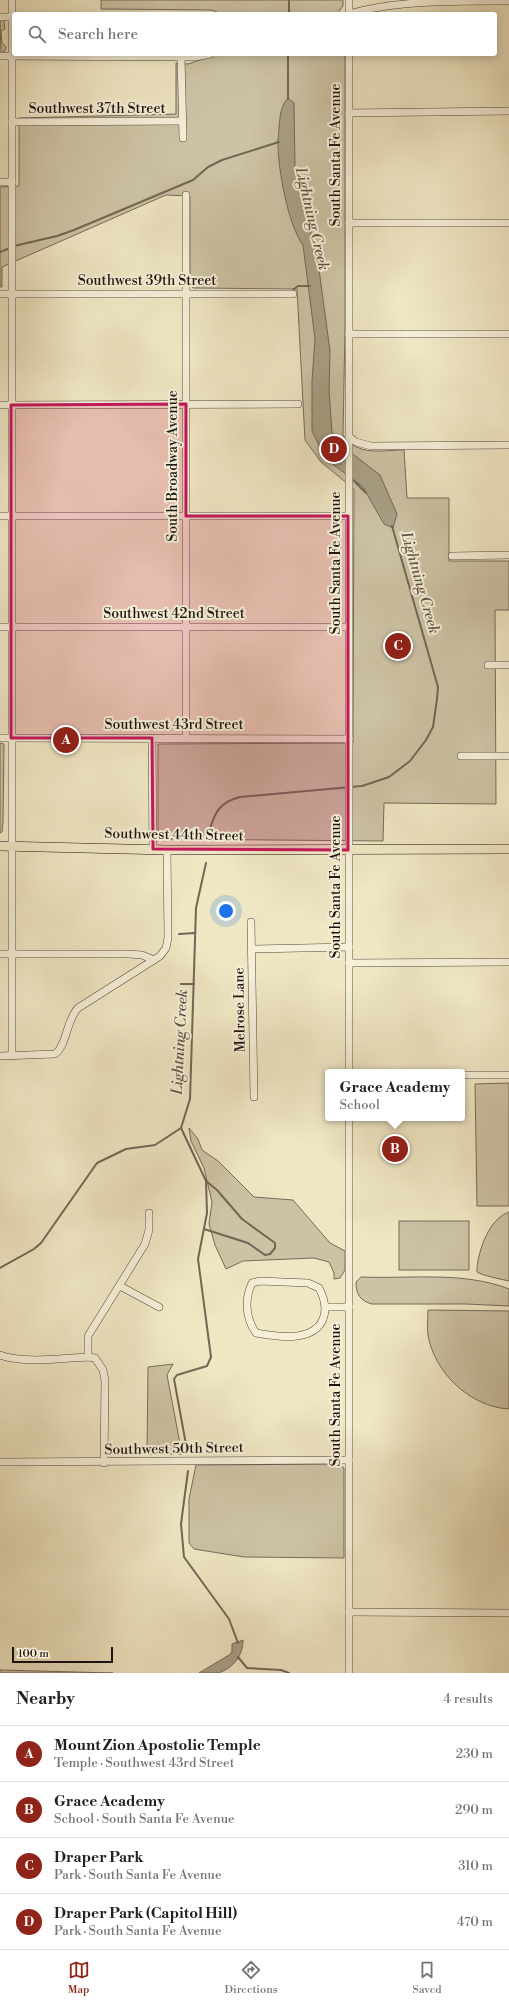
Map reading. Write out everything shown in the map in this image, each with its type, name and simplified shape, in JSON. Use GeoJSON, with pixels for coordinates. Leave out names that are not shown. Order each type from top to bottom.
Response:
{"type":"FeatureCollection","features":[{"type":"Feature","properties":{"kind":"main road","name":"Southwest 44th Street"},"geometry":{"type":"LineString","coordinates":[[0,846],[168,850],[509,849]]}},
{"type":"Feature","properties":{"kind":"street"},"geometry":{"type":"LineString","coordinates":[[12,0],[13,12]]}},
{"type":"Feature","properties":{"kind":"street"},"geometry":{"type":"LineString","coordinates":[[349,0],[349,12]]}},
{"type":"Feature","properties":{"kind":"street"},"geometry":{"type":"LineString","coordinates":[[355,12],[372,6],[398,1],[509,1]]}},
{"type":"Feature","properties":{"kind":"street"},"geometry":{"type":"LineString","coordinates":[[0,17],[12,17]]}},
{"type":"Feature","properties":{"kind":"street"},"geometry":{"type":"LineString","coordinates":[[0,56],[191,56]]}},
{"type":"Feature","properties":{"kind":"street"},"geometry":{"type":"LineString","coordinates":[[12,56],[12,1056]]}},
{"type":"Feature","properties":{"kind":"street","name":"South Santa Fe Avenue"},"geometry":{"type":"LineString","coordinates":[[349,56],[349,1069]]}},
{"type":"Feature","properties":{"kind":"street"},"geometry":{"type":"LineString","coordinates":[[181,57],[182,138]]}},
{"type":"Feature","properties":{"kind":"street"},"geometry":{"type":"LineString","coordinates":[[349,113],[509,111]]}},
{"type":"Feature","properties":{"kind":"street","name":"Southwest 37th Street"},"geometry":{"type":"LineString","coordinates":[[12,122],[182,121]]}},
{"type":"Feature","properties":{"kind":"street"},"geometry":{"type":"LineString","coordinates":[[0,182],[12,182]]}},
{"type":"Feature","properties":{"kind":"street","name":"South Broadway Avenue"},"geometry":{"type":"LineString","coordinates":[[186,195],[186,738]]}},
{"type":"Feature","properties":{"kind":"street"},"geometry":{"type":"LineString","coordinates":[[349,223],[509,223]]}},
{"type":"Feature","properties":{"kind":"street","name":"Southwest 39th Street"},"geometry":{"type":"LineString","coordinates":[[0,294],[294,294]]}},
{"type":"Feature","properties":{"kind":"street"},"geometry":{"type":"LineString","coordinates":[[349,334],[509,334]]}},
{"type":"Feature","properties":{"kind":"street"},"geometry":{"type":"LineString","coordinates":[[0,405],[298,404]]}},
{"type":"Feature","properties":{"kind":"street"},"geometry":{"type":"LineString","coordinates":[[349,437],[356,442],[371,446],[509,444]]}},
{"type":"Feature","properties":{"kind":"street"},"geometry":{"type":"LineString","coordinates":[[0,516],[348,516]]}},
{"type":"Feature","properties":{"kind":"street"},"geometry":{"type":"LineString","coordinates":[[452,556],[509,555]]}},
{"type":"Feature","properties":{"kind":"street","name":"Southwest 42nd Street"},"geometry":{"type":"LineString","coordinates":[[0,627],[348,627]]}},
{"type":"Feature","properties":{"kind":"street"},"geometry":{"type":"LineString","coordinates":[[488,665],[509,665]]}},
{"type":"Feature","properties":{"kind":"street","name":"Southwest 43rd Street"},"geometry":{"type":"LineString","coordinates":[[0,738],[349,739]]}},
{"type":"Feature","properties":{"kind":"street"},"geometry":{"type":"LineString","coordinates":[[152,738],[153,849]]}},
{"type":"Feature","properties":{"kind":"street"},"geometry":{"type":"LineString","coordinates":[[461,756],[509,756]]}},
{"type":"Feature","properties":{"kind":"street"},"geometry":{"type":"LineString","coordinates":[[0,1056],[52,1055],[58,1051],[71,1017],[78,1008],[154,960],[164,951],[168,938],[168,850]]}},
{"type":"Feature","properties":{"kind":"street","name":"Melrose Lane"},"geometry":{"type":"LineString","coordinates":[[251,922],[254,1097]]}},
{"type":"Feature","properties":{"kind":"street"},"geometry":{"type":"LineString","coordinates":[[252,949],[349,947]]}},
{"type":"Feature","properties":{"kind":"street"},"geometry":{"type":"LineString","coordinates":[[0,954],[129,954],[142,955],[154,960]]}},
{"type":"Feature","properties":{"kind":"street"},"geometry":{"type":"LineString","coordinates":[[349,963],[509,962]]}},
{"type":"Feature","properties":{"kind":"street"},"geometry":{"type":"LineString","coordinates":[[465,1075],[509,1075]]}},
{"type":"Feature","properties":{"kind":"street","name":"South Santa Fe Avenue"},"geometry":{"type":"LineString","coordinates":[[349,1121],[349,1673]]}},
{"type":"Feature","properties":{"kind":"street"},"geometry":{"type":"LineString","coordinates":[[88,1357],[88,1336],[145,1244],[149,1230],[149,1213]]}},
{"type":"Feature","properties":{"kind":"street"},"geometry":{"type":"LineString","coordinates":[[260,1281],[308,1283],[319,1288],[326,1307],[323,1320],[317,1327],[297,1336],[256,1333],[251,1325],[248,1315],[249,1290],[252,1284],[260,1281]]}},
{"type":"Feature","properties":{"kind":"street"},"geometry":{"type":"LineString","coordinates":[[120,1286],[159,1307]]}},
{"type":"Feature","properties":{"kind":"street"},"geometry":{"type":"LineString","coordinates":[[326,1307],[349,1307]]}},
{"type":"Feature","properties":{"kind":"street"},"geometry":{"type":"LineString","coordinates":[[0,1355],[6,1357],[35,1359],[95,1358],[103,1370],[105,1381],[104,1462]]}},
{"type":"Feature","properties":{"kind":"street","name":"Southwest 50th Street"},"geometry":{"type":"LineString","coordinates":[[0,1462],[349,1460]]}},
{"type":"Feature","properties":{"kind":"street"},"geometry":{"type":"LineString","coordinates":[[349,1612],[509,1613]]}},
{"type":"Feature","properties":{"kind":"highlighted area"},"geometry":{"type":"Polygon","coordinates":[[[186,404],[186,516],[348,516],[348,850],[153,849],[152,738],[11,738],[11,405],[186,404]]]}},
{"type":"Feature","properties":{"kind":"shaded area"},"geometry":{"type":"Polygon","coordinates":[[[101,0],[343,0],[343,6],[338,12],[217,12],[211,10],[101,9],[101,0]]]}},
{"type":"Feature","properties":{"kind":"shaded area"},"geometry":{"type":"Polygon","coordinates":[[[0,20],[4,21],[5,29],[1,31],[2,43],[6,47],[5,51],[1,53],[0,20]]]}},
{"type":"Feature","properties":{"kind":"shaded area"},"geometry":{"type":"Polygon","coordinates":[[[212,56],[345,56],[345,328],[343,435],[356,447],[370,451],[404,450],[407,498],[449,498],[449,561],[509,561],[509,610],[495,610],[496,804],[384,803],[383,841],[158,839],[158,744],[353,743],[354,489],[321,462],[305,440],[297,289],[193,288],[190,283],[190,196],[166,195],[2,267],[2,287],[0,287],[0,187],[19,186],[19,118],[176,114],[176,63],[188,64],[212,56]]]}},
{"type":"Feature","properties":{"kind":"shaded area"},"geometry":{"type":"Polygon","coordinates":[[[288,98],[294,103],[295,167],[318,262],[330,351],[329,391],[332,432],[341,445],[380,475],[397,514],[393,528],[384,524],[363,487],[326,459],[312,431],[312,381],[315,339],[303,245],[288,211],[282,182],[277,142],[282,107],[288,98]]]}},
{"type":"Feature","properties":{"kind":"shaded area"},"geometry":{"type":"Polygon","coordinates":[[[0,743],[4,744],[3,822],[2,832],[0,833],[0,743]]]}},
{"type":"Feature","properties":{"kind":"shaded area"},"geometry":{"type":"Polygon","coordinates":[[[509,1083],[509,1206],[477,1206],[475,1084],[509,1083]]]}},
{"type":"Feature","properties":{"kind":"shaded area"},"geometry":{"type":"Polygon","coordinates":[[[189,1128],[198,1139],[202,1150],[218,1161],[254,1197],[293,1200],[330,1243],[345,1251],[345,1270],[340,1278],[334,1279],[334,1273],[329,1262],[314,1258],[243,1261],[226,1269],[215,1245],[209,1224],[212,1202],[204,1168],[191,1141],[189,1128]]]}},
{"type":"Feature","properties":{"kind":"shaded area"},"geometry":{"type":"Polygon","coordinates":[[[509,1212],[509,1281],[477,1272],[477,1268],[480,1252],[486,1236],[496,1221],[509,1212]]]}},
{"type":"Feature","properties":{"kind":"shaded area"},"geometry":{"type":"Polygon","coordinates":[[[399,1221],[469,1221],[469,1270],[399,1270],[399,1221]]]}},
{"type":"Feature","properties":{"kind":"shaded area"},"geometry":{"type":"Polygon","coordinates":[[[361,1277],[436,1277],[491,1283],[509,1289],[509,1306],[466,1304],[372,1304],[364,1301],[358,1293],[356,1282],[361,1277]]]}},
{"type":"Feature","properties":{"kind":"shaded area"},"geometry":{"type":"Polygon","coordinates":[[[428,1310],[509,1311],[509,1409],[495,1407],[481,1402],[456,1385],[446,1374],[432,1349],[428,1335],[428,1310]]]}},
{"type":"Feature","properties":{"kind":"shaded area"},"geometry":{"type":"Polygon","coordinates":[[[173,1364],[167,1375],[182,1454],[147,1454],[148,1367],[173,1364]]]}},
{"type":"Feature","properties":{"kind":"shaded area"},"geometry":{"type":"Polygon","coordinates":[[[338,1464],[344,1468],[344,1558],[244,1557],[194,1549],[189,1543],[189,1499],[196,1465],[338,1464]]]}},
{"type":"Feature","properties":{"kind":"shaded area"},"geometry":{"type":"Polygon","coordinates":[[[243,1640],[243,1646],[239,1656],[229,1668],[218,1673],[199,1673],[229,1655],[232,1652],[232,1644],[243,1640]]]}},
{"type":"Feature","properties":{"kind":"shaded area"},"geometry":{"type":"Polygon","coordinates":[[[0,1670],[113,1673],[0,1673],[0,1670]]]}},
{"type":"Feature","properties":{"kind":"waterway","name":"Lightning Creek"},"geometry":{"type":"LineString","coordinates":[[289,0],[289,12]]}},
{"type":"Feature","properties":{"kind":"waterway","name":"Lightning Creek"},"geometry":{"type":"LineString","coordinates":[[288,56],[288,99]]}},
{"type":"Feature","properties":{"kind":"waterway"},"geometry":{"type":"LineString","coordinates":[[14,246],[57,236],[74,230],[193,180],[208,167],[222,160],[279,142]]}},
{"type":"Feature","properties":{"kind":"waterway"},"geometry":{"type":"LineString","coordinates":[[0,252],[10,248]]}},
{"type":"Feature","properties":{"kind":"waterway"},"geometry":{"type":"LineString","coordinates":[[293,290],[298,286],[310,286]]}},
{"type":"Feature","properties":{"kind":"waterway","name":"Lightning Creek"},"geometry":{"type":"LineString","coordinates":[[352,479],[366,493]]}},
{"type":"Feature","properties":{"kind":"waterway","name":"Lightning Creek"},"geometry":{"type":"LineString","coordinates":[[207,838],[217,812],[221,807],[232,800],[240,797],[362,786],[389,777],[410,761],[426,740],[433,727],[438,687],[392,526]]}},
{"type":"Feature","properties":{"kind":"waterway","name":"Lightning Creek"},"geometry":{"type":"LineString","coordinates":[[0,1268],[34,1249],[41,1243],[97,1163],[126,1149],[155,1145],[181,1128],[190,1099],[196,908],[206,863]]}},
{"type":"Feature","properties":{"kind":"waterway"},"geometry":{"type":"LineString","coordinates":[[179,934],[195,933]]}},
{"type":"Feature","properties":{"kind":"waterway"},"geometry":{"type":"LineString","coordinates":[[181,984],[194,984]]}},
{"type":"Feature","properties":{"kind":"waterway"},"geometry":{"type":"LineString","coordinates":[[181,1128],[206,1181],[207,1213],[198,1259],[211,1357],[207,1366],[177,1375],[174,1379],[187,1450]]}},
{"type":"Feature","properties":{"kind":"waterway"},"geometry":{"type":"LineString","coordinates":[[204,1229],[248,1243],[265,1255],[270,1254],[275,1248],[275,1243],[242,1219],[217,1190],[206,1181]]}},
{"type":"Feature","properties":{"kind":"waterway"},"geometry":{"type":"LineString","coordinates":[[188,1471],[181,1524],[184,1557],[229,1619],[238,1643]]}},
{"type":"Feature","properties":{"kind":"waterway"},"geometry":{"type":"LineString","coordinates":[[238,1657],[247,1668],[281,1670],[289,1673]]}},
{"type":"Feature","properties":{"kind":"place","name":"Draper Park (Capitol Hill)"},"geometry":{"type":"Point","coordinates":[334,449]}},
{"type":"Feature","properties":{"kind":"place","name":"Draper Park"},"geometry":{"type":"Point","coordinates":[398,646]}},
{"type":"Feature","properties":{"kind":"place","name":"Mount Zion Apostolic Temple"},"geometry":{"type":"Point","coordinates":[66,740]}},
{"type":"Feature","properties":{"kind":"place","name":"Grace Academy"},"geometry":{"type":"Point","coordinates":[395,1149]}}]}
